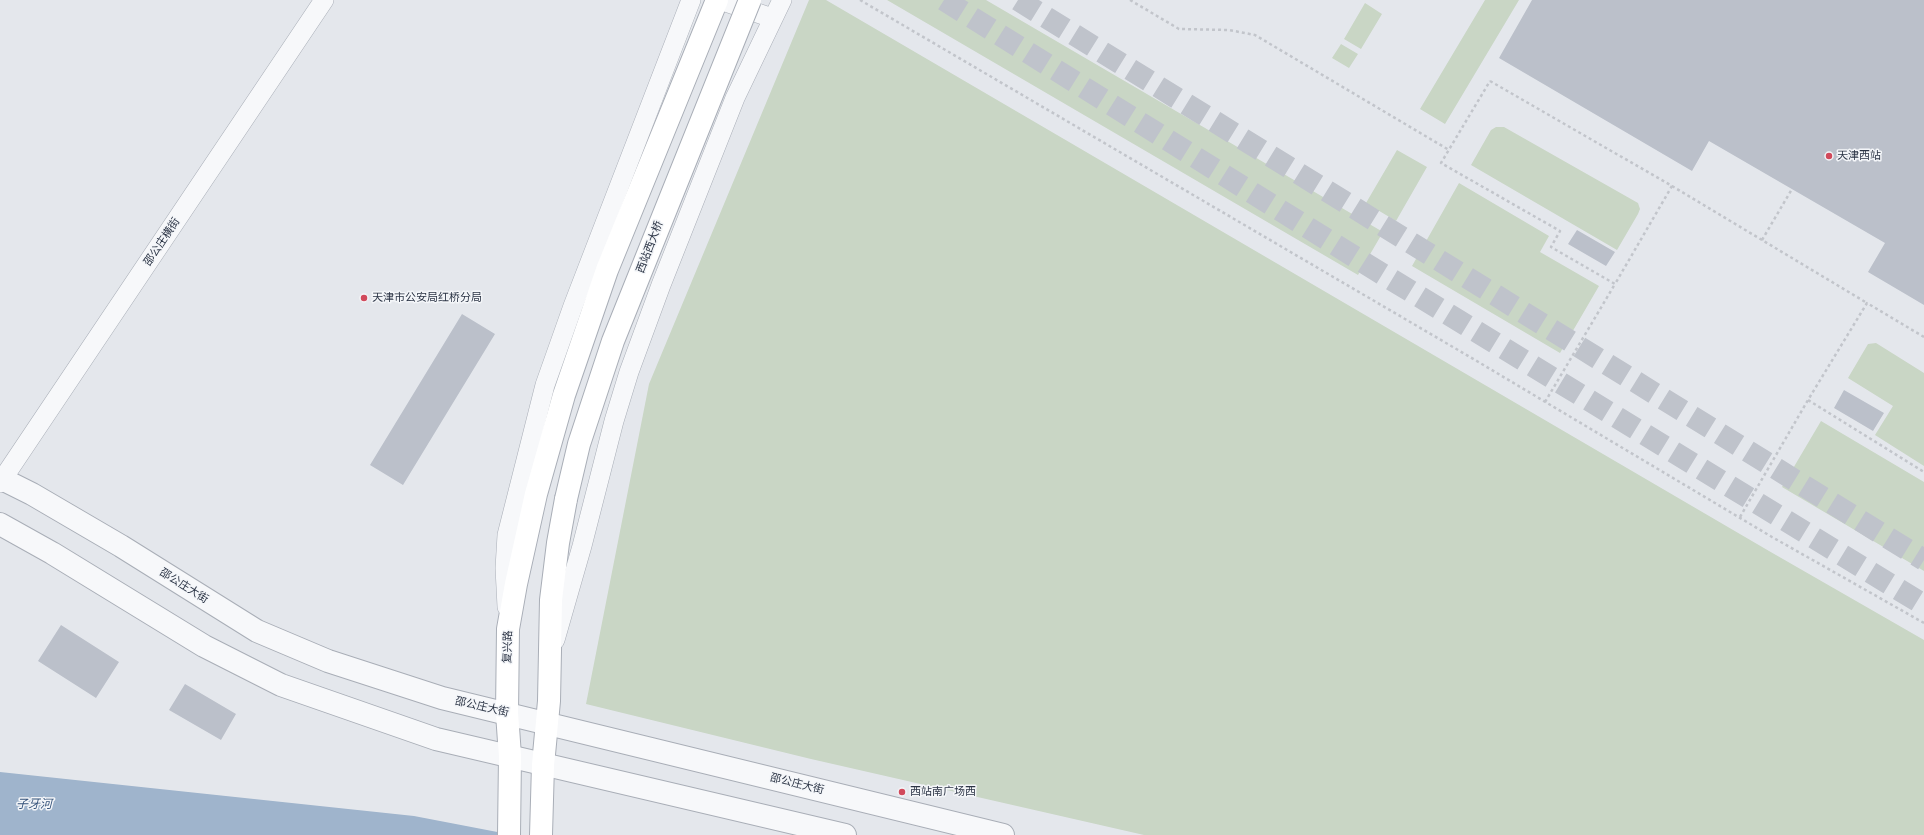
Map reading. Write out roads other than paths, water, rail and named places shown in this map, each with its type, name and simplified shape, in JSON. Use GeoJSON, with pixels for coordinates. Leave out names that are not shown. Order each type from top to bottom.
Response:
{"type":"FeatureCollection","features":[{"type":"Feature","properties":{"kind":"main road","name":"复兴路"},"geometry":{"type":"LineString","coordinates":[[509,835],[510,756],[507,713],[508,629],[516,584],[536,494],[564,395],[607,270],[717,0]]}},
{"type":"Feature","properties":{"kind":"main road","name":"西站西大桥"},"geometry":{"type":"LineString","coordinates":[[550,657],[551,600],[558,543],[566,499],[579,444],[613,341],[750,0]]}},
{"type":"Feature","properties":{"kind":"main road"},"geometry":{"type":"LineString","coordinates":[[540,835],[543,765],[548,724],[550,657]]}},
{"type":"Feature","properties":{"kind":"street","name":"邵公庄横街"},"geometry":{"type":"LineString","coordinates":[[1,480],[324,0]]}},
{"type":"Feature","properties":{"kind":"street"},"geometry":{"type":"LineString","coordinates":[[508,629],[505,568],[507,535],[545,385],[573,306],[691,0]]}},
{"type":"Feature","properties":{"kind":"street"},"geometry":{"type":"LineString","coordinates":[[720,0],[772,18]]}},
{"type":"Feature","properties":{"kind":"street"},"geometry":{"type":"LineString","coordinates":[[550,657],[582,546],[614,421],[629,372],[661,285],[735,98],[772,18],[782,0]]}},
{"type":"Feature","properties":{"kind":"street","name":"邵公庄大街"},"geometry":{"type":"LineString","coordinates":[[1,480],[121,546],[257,631],[328,662],[442,698],[1004,835]]}},
{"type":"Feature","properties":{"kind":"street"},"geometry":{"type":"LineString","coordinates":[[0,524],[52,553],[204,646],[281,685],[436,739],[845,835]]}},
{"type":"Feature","properties":{"kind":"water","name":"子牙河"},"geometry":{"type":"Polygon","coordinates":[[[0,772],[414,816],[513,835],[0,835],[0,772]]]}},
{"type":"Feature","properties":{"kind":"tunnel"},"geometry":{"type":"LineString","coordinates":[[944,0],[1366,264],[1924,605]]}},
{"type":"Feature","properties":{"kind":"tunnel"},"geometry":{"type":"LineString","coordinates":[[1018,0],[1924,560]]}},
{"type":"Feature","properties":{"kind":"place","name":"天津西站"},"geometry":{"type":"Point","coordinates":[1829,156]}},
{"type":"Feature","properties":{"kind":"place","name":"天津市公安局红桥分局"},"geometry":{"type":"Point","coordinates":[364,298]}},
{"type":"Feature","properties":{"kind":"place","name":"西站南广场西"},"geometry":{"type":"Point","coordinates":[902,792]}}]}
